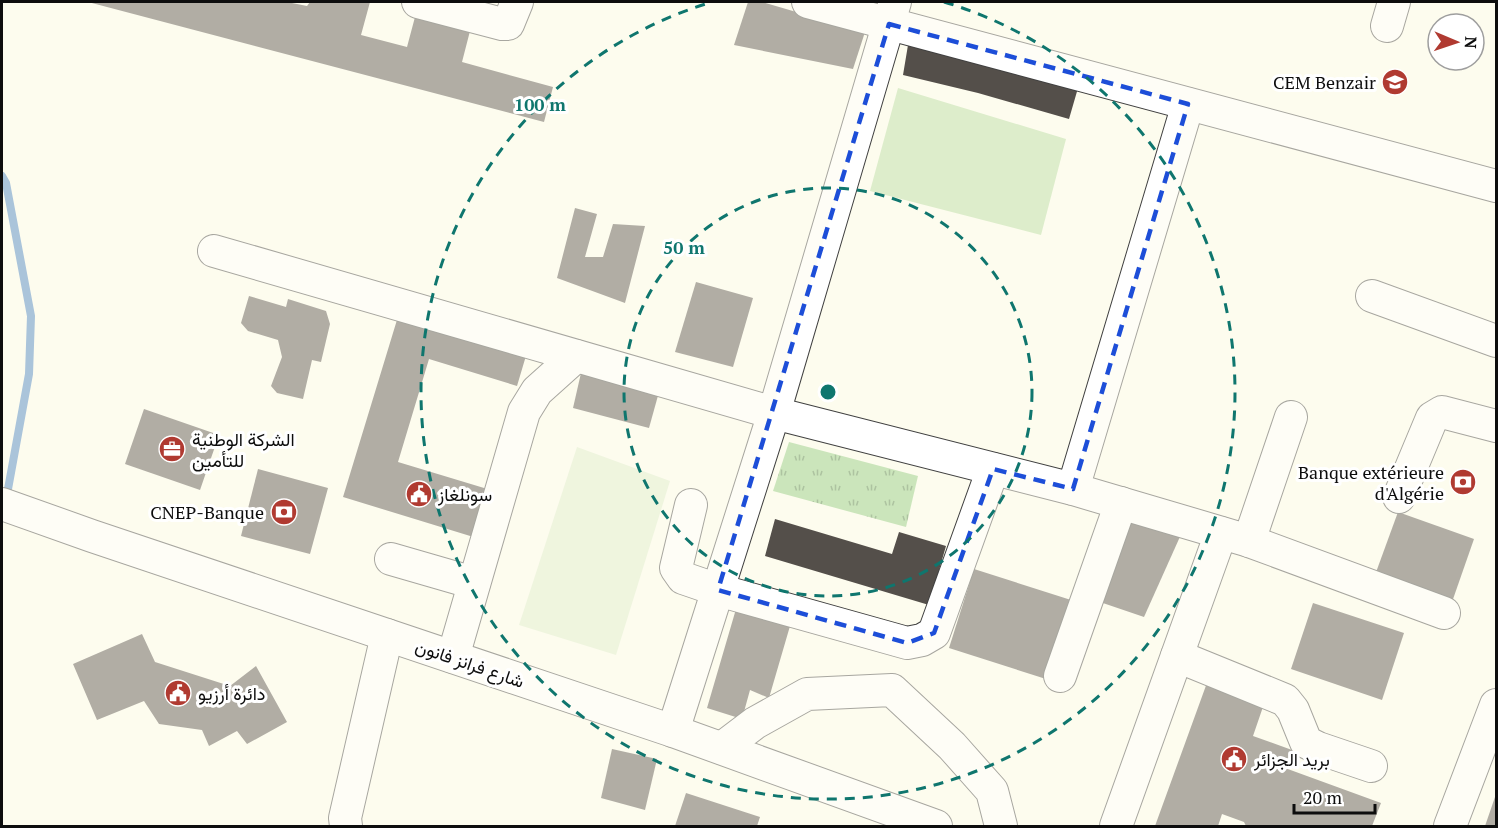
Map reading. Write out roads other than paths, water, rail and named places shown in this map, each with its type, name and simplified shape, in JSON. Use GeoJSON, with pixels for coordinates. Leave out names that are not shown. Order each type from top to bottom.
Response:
{"type":"FeatureCollection","features":[{"type":"Feature","properties":{"kind":"street"},"geometry":{"type":"LineString","coordinates":[[418,2],[508,24],[517,2]]}},
{"type":"Feature","properties":{"kind":"street"},"geometry":{"type":"LineString","coordinates":[[808,2],[892,13],[1188,104],[1497,186]]}},
{"type":"Feature","properties":{"kind":"street"},"geometry":{"type":"LineString","coordinates":[[673,731],[774,413],[892,13],[916,2]]}},
{"type":"Feature","properties":{"kind":"street"},"geometry":{"type":"LineString","coordinates":[[1073,489],[1188,104]]}},
{"type":"Feature","properties":{"kind":"street"},"geometry":{"type":"LineString","coordinates":[[214,251],[774,413],[1073,489],[1235,537],[1444,614]]}},
{"type":"Feature","properties":{"kind":"street"},"geometry":{"type":"LineString","coordinates":[[1372,296],[1497,341]]}},
{"type":"Feature","properties":{"kind":"street"},"geometry":{"type":"LineString","coordinates":[[453,657],[524,412],[537,391],[576,356]]}},
{"type":"Feature","properties":{"kind":"street"},"geometry":{"type":"LineString","coordinates":[[1400,497],[1432,418],[1442,412],[1497,426]]}},
{"type":"Feature","properties":{"kind":"street"},"geometry":{"type":"LineString","coordinates":[[1116,826],[1177,656],[1291,417]]}},
{"type":"Feature","properties":{"kind":"street"},"geometry":{"type":"LineString","coordinates":[[691,505],[676,568],[683,578],[907,643],[922,640],[934,633],[993,469]]}},
{"type":"Feature","properties":{"kind":"street","name":"شارع فرانز فانون"},"geometry":{"type":"LineString","coordinates":[[2,504],[673,731],[936,826]]}},
{"type":"Feature","properties":{"kind":"street"},"geometry":{"type":"LineString","coordinates":[[1060,676],[1121,504]]}},
{"type":"Feature","properties":{"kind":"street"},"geometry":{"type":"LineString","coordinates":[[391,559],[474,583]]}},
{"type":"Feature","properties":{"kind":"street"},"geometry":{"type":"LineString","coordinates":[[346,826],[345,818],[387,635]]}},
{"type":"Feature","properties":{"kind":"street"},"geometry":{"type":"LineString","coordinates":[[1177,656],[1285,700],[1293,710],[1306,742],[1371,766]]}},
{"type":"Feature","properties":{"kind":"street"},"geometry":{"type":"LineString","coordinates":[[722,748],[755,723],[807,694],[891,690],[952,746],[992,791],[1001,826]]}},
{"type":"Feature","properties":{"kind":"street"},"geometry":{"type":"LineString","coordinates":[[1450,826],[1487,757],[1497,705]]}},
{"type":"Feature","properties":{"kind":"waterway"},"geometry":{"type":"LineString","coordinates":[[2,176],[6,183],[31,316],[29,374],[6,500]]}},
{"type":"Feature","properties":{"kind":"place","name":"CEM Benzair"},"geometry":{"type":"Point","coordinates":[1395,82]}},
{"type":"Feature","properties":{"kind":"place","name":"الشركة الوطنية للتأمين"},"geometry":{"type":"Point","coordinates":[172,449]}},
{"type":"Feature","properties":{"kind":"place","name":"Banque extérieure d'Algérie"},"geometry":{"type":"Point","coordinates":[1463,482]}},
{"type":"Feature","properties":{"kind":"place","name":"سونلغاز"},"geometry":{"type":"Point","coordinates":[419,494]}},
{"type":"Feature","properties":{"kind":"place","name":"CNEP-Banque"},"geometry":{"type":"Point","coordinates":[284,512]}},
{"type":"Feature","properties":{"kind":"place","name":"دائرة أرزيو"},"geometry":{"type":"Point","coordinates":[178,693]}},
{"type":"Feature","properties":{"kind":"place","name":"بريد الجزائر"},"geometry":{"type":"Point","coordinates":[1234,759]}}]}
